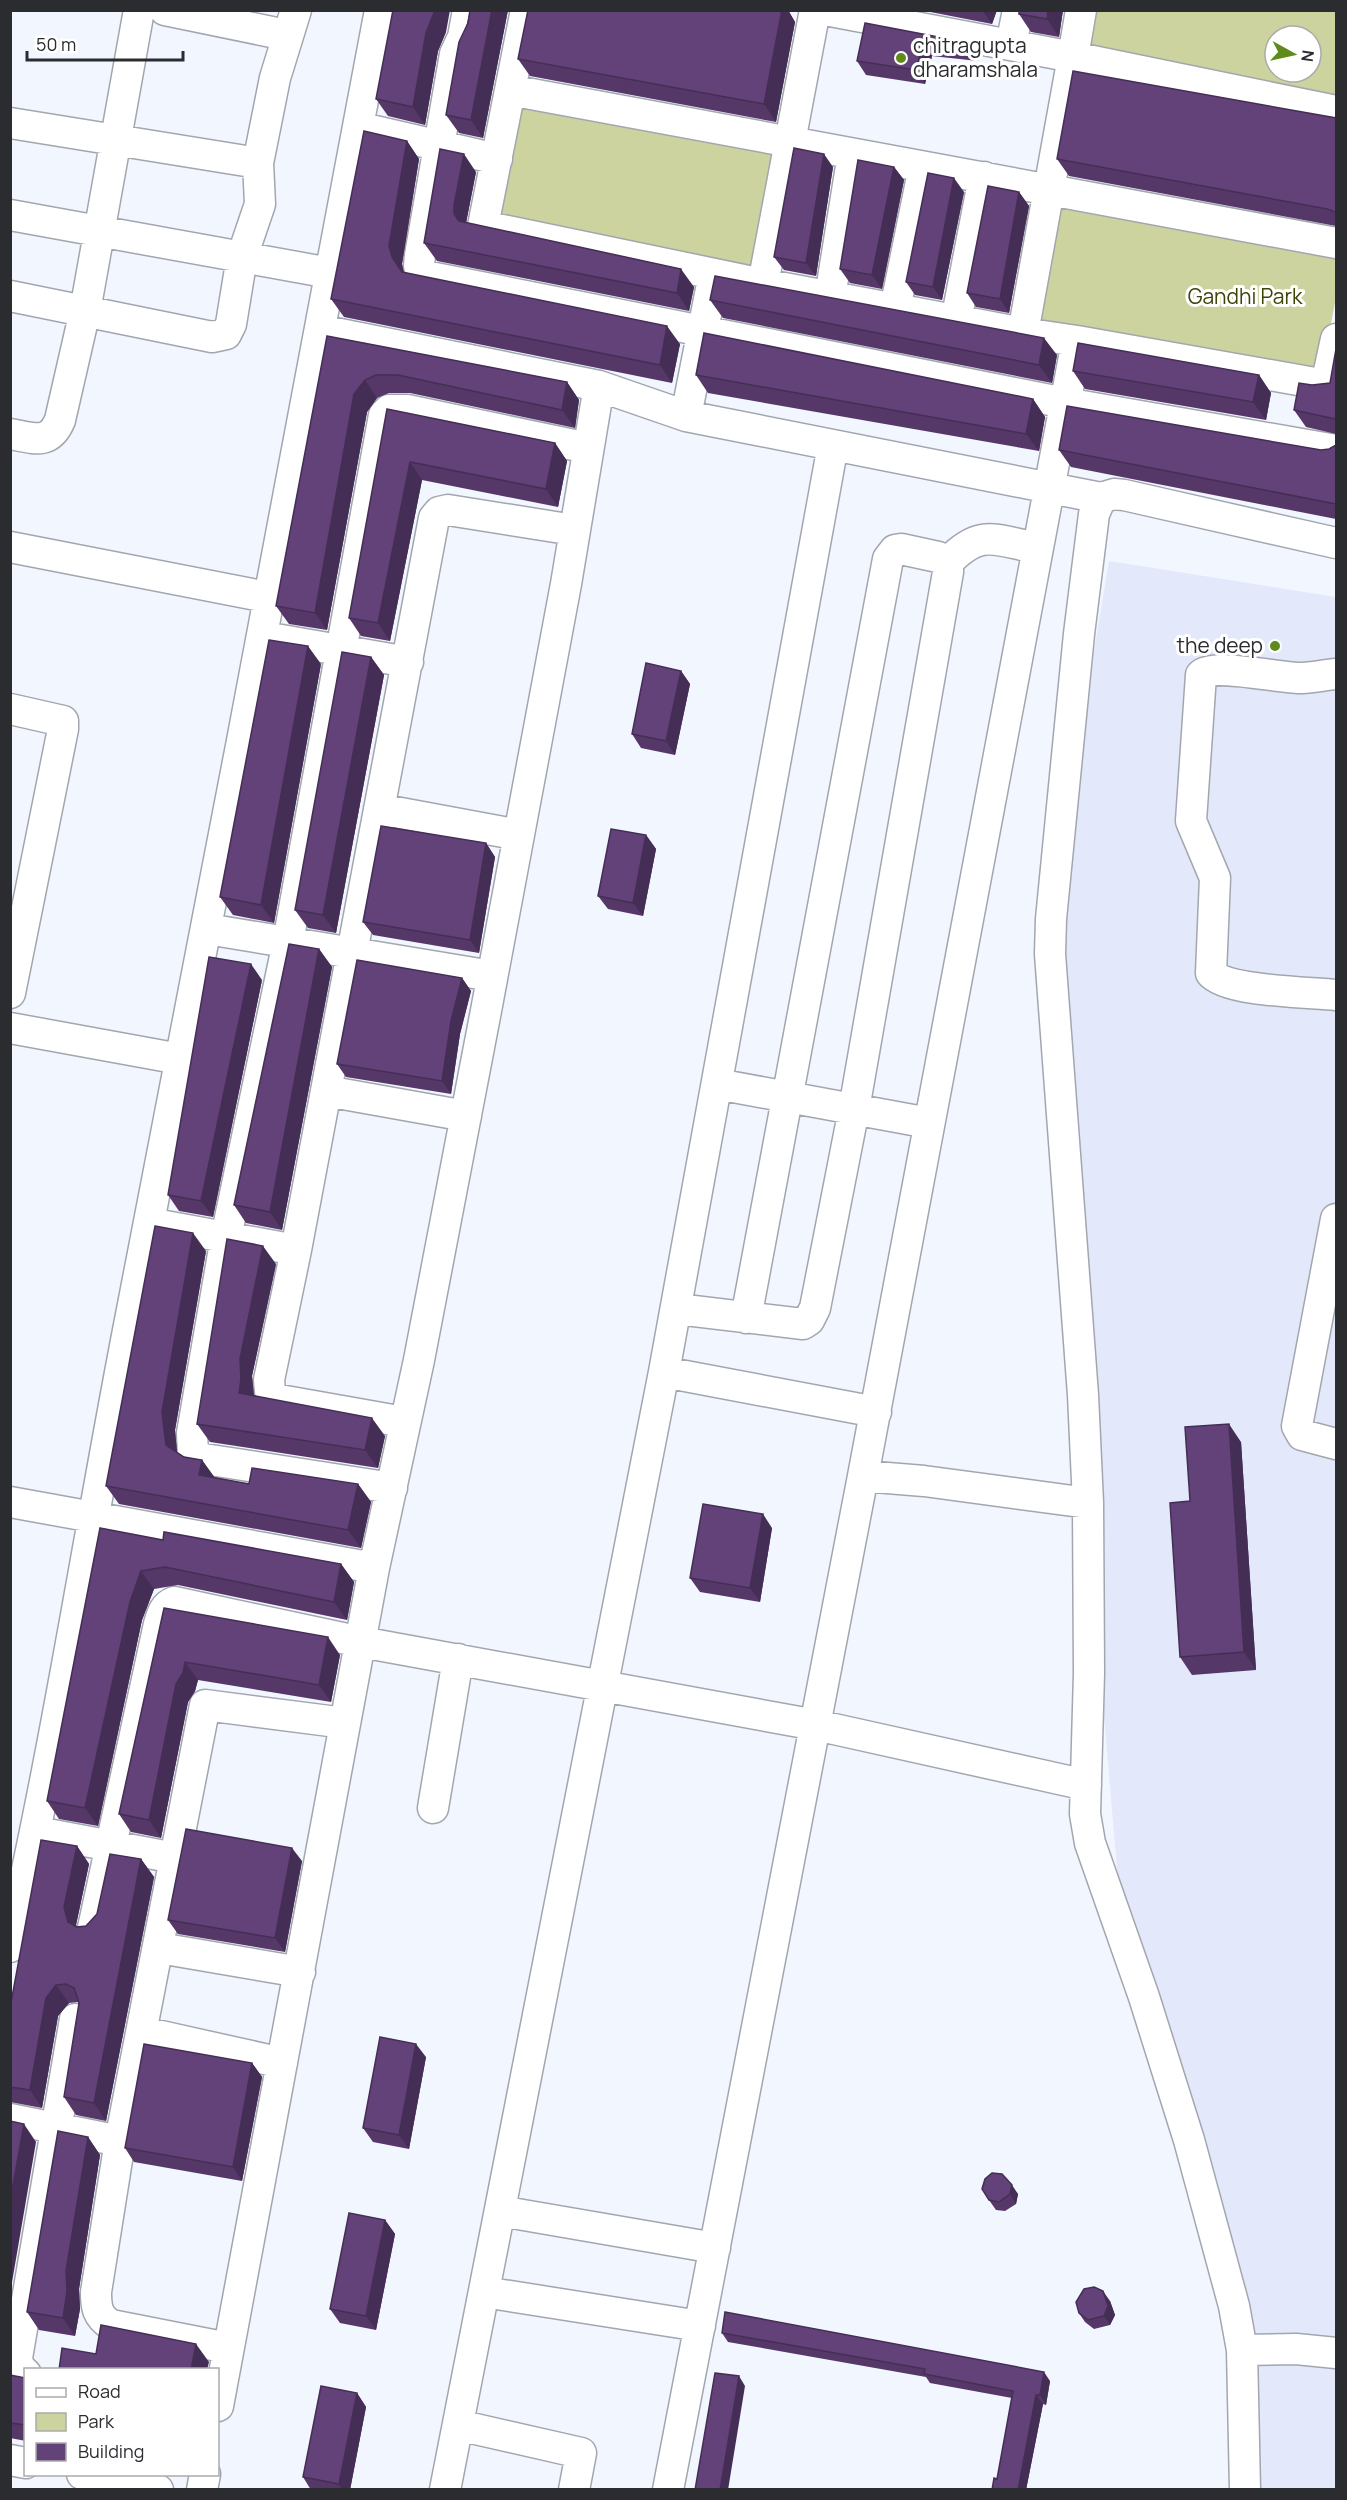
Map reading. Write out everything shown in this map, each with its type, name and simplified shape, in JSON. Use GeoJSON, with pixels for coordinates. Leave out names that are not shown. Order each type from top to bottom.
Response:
{"type":"FeatureCollection","features":[{"type":"Feature","properties":{"kind":"street"},"geometry":{"type":"LineString","coordinates":[[10,434],[42,439],[55,432],[84,311],[139,10]]}},
{"type":"Feature","properties":{"kind":"street"},"geometry":{"type":"LineString","coordinates":[[10,297],[212,337],[226,334],[231,324],[242,257],[260,204],[258,163],[291,23],[165,10]]}},
{"type":"Feature","properties":{"kind":"street"},"geometry":{"type":"LineString","coordinates":[[10,1947],[37,1832],[92,1517],[272,598],[380,10]]}},
{"type":"Feature","properties":{"kind":"street"},"geometry":{"type":"LineString","coordinates":[[468,10],[465,30],[455,54],[419,266],[425,276],[1065,403],[1336,450]]}},
{"type":"Feature","properties":{"kind":"street"},"geometry":{"type":"LineString","coordinates":[[526,10],[483,226],[956,321],[1326,385],[1336,339]]}},
{"type":"Feature","properties":{"kind":"street"},"geometry":{"type":"LineString","coordinates":[[763,284],[792,144],[816,10]]}},
{"type":"Feature","properties":{"kind":"street"},"geometry":{"type":"LineString","coordinates":[[825,10],[949,21],[1011,45],[1336,111]]}},
{"type":"Feature","properties":{"kind":"street"},"geometry":{"type":"LineString","coordinates":[[1011,45],[1018,10]]}},
{"type":"Feature","properties":{"kind":"street"},"geometry":{"type":"LineString","coordinates":[[1023,333],[1081,10]]}},
{"type":"Feature","properties":{"kind":"street"},"geometry":{"type":"LineString","coordinates":[[510,90],[1336,243]]}},
{"type":"Feature","properties":{"kind":"street"},"geometry":{"type":"LineString","coordinates":[[10,123],[258,163]]}},
{"type":"Feature","properties":{"kind":"street"},"geometry":{"type":"LineString","coordinates":[[358,127],[496,159]]}},
{"type":"Feature","properties":{"kind":"street"},"geometry":{"type":"LineString","coordinates":[[830,297],[852,154]]}},
{"type":"Feature","properties":{"kind":"street"},"geometry":{"type":"LineString","coordinates":[[895,309],[924,166]]}},
{"type":"Feature","properties":{"kind":"street"},"geometry":{"type":"LineString","coordinates":[[956,321],[984,177]]}},
{"type":"Feature","properties":{"kind":"street"},"geometry":{"type":"LineString","coordinates":[[10,215],[330,273]]}},
{"type":"Feature","properties":{"kind":"street"},"geometry":{"type":"LineString","coordinates":[[686,416],[714,274]]}},
{"type":"Feature","properties":{"kind":"street"},"geometry":{"type":"LineString","coordinates":[[320,330],[599,386],[686,416],[1048,485],[1101,498],[1114,494],[1124,495],[1336,543]]}},
{"type":"Feature","properties":{"kind":"street"},"geometry":{"type":"LineString","coordinates":[[668,2490],[876,1412],[1048,485],[1077,341]]}},
{"type":"Feature","properties":{"kind":"street"},"geometry":{"type":"LineString","coordinates":[[219,2400],[374,1568],[419,1360],[519,835],[599,386]]}},
{"type":"Feature","properties":{"kind":"street"},"geometry":{"type":"LineString","coordinates":[[392,1488],[204,1459],[193,1454],[192,1433],[226,1237],[288,942],[342,651],[380,424],[389,410],[407,410],[588,448]]}},
{"type":"Feature","properties":{"kind":"street"},"geometry":{"type":"LineString","coordinates":[[445,2490],[677,1309],[833,445]]}},
{"type":"Feature","properties":{"kind":"street"},"geometry":{"type":"LineString","coordinates":[[1101,498],[1094,514],[1078,643],[1053,887],[1050,954],[1088,1503],[1085,1814],[1090,1843],[1144,1997],[1189,2140],[1234,2306],[1242,2350],[1245,2490]]}},
{"type":"Feature","properties":{"kind":"street"},"geometry":{"type":"LineString","coordinates":[[405,1422],[274,1399],[270,1391],[270,1380],[434,518],[439,512],[448,510],[574,530]]}},
{"type":"Feature","properties":{"kind":"street"},"geometry":{"type":"LineString","coordinates":[[677,1309],[803,1324],[813,1314],[854,1109],[948,562],[962,547],[975,540],[1037,548]]}},
{"type":"Feature","properties":{"kind":"street"},"geometry":{"type":"LineString","coordinates":[[10,547],[272,598]]}},
{"type":"Feature","properties":{"kind":"street"},"geometry":{"type":"LineString","coordinates":[[746,1318],[888,560],[895,550],[901,549],[938,556],[948,562]]}},
{"type":"Feature","properties":{"kind":"street"},"geometry":{"type":"LineString","coordinates":[[264,637],[408,662]]}},
{"type":"Feature","properties":{"kind":"street"},"geometry":{"type":"LineString","coordinates":[[1336,674],[1284,678],[1218,670],[1201,675],[1191,821],[1215,878],[1211,973],[1216,978],[1239,985],[1336,995]]}},
{"type":"Feature","properties":{"kind":"street"},"geometry":{"type":"LineString","coordinates":[[10,709],[63,721],[61,747],[21,892],[10,993]]}},
{"type":"Feature","properties":{"kind":"street"},"geometry":{"type":"LineString","coordinates":[[379,809],[519,835]]}},
{"type":"Feature","properties":{"kind":"street"},"geometry":{"type":"LineString","coordinates":[[207,929],[492,976]]}},
{"type":"Feature","properties":{"kind":"street"},"geometry":{"type":"LineString","coordinates":[[10,1028],[180,1059]]}},
{"type":"Feature","properties":{"kind":"street"},"geometry":{"type":"LineString","coordinates":[[717,1084],[929,1123]]}},
{"type":"Feature","properties":{"kind":"street"},"geometry":{"type":"LineString","coordinates":[[326,1091],[465,1116]]}},
{"type":"Feature","properties":{"kind":"street"},"geometry":{"type":"LineString","coordinates":[[1336,1219],[1297,1426],[1302,1435],[1336,1444]]}},
{"type":"Feature","properties":{"kind":"street"},"geometry":{"type":"LineString","coordinates":[[149,1223],[296,1250]]}},
{"type":"Feature","properties":{"kind":"street"},"geometry":{"type":"LineString","coordinates":[[664,1372],[876,1412]]}},
{"type":"Feature","properties":{"kind":"street"},"geometry":{"type":"LineString","coordinates":[[863,1476],[924,1481],[1088,1503]]}},
{"type":"Feature","properties":{"kind":"street"},"geometry":{"type":"LineString","coordinates":[[10,1502],[374,1568]]}},
{"type":"Feature","properties":{"kind":"street"},"geometry":{"type":"LineString","coordinates":[[93,1928],[159,1624],[168,1604],[188,1603],[361,1642],[816,1725],[1086,1785]]}},
{"type":"Feature","properties":{"kind":"street"},"geometry":{"type":"LineString","coordinates":[[434,1808],[458,1659]]}},
{"type":"Feature","properties":{"kind":"street"},"geometry":{"type":"LineString","coordinates":[[228,2348],[111,2325],[102,2319],[96,2308],[96,2292],[120,2141],[205,1705],[345,1724]]}},
{"type":"Feature","properties":{"kind":"street"},"geometry":{"type":"LineString","coordinates":[[37,1832],[111,1848],[175,1858]]}},
{"type":"Feature","properties":{"kind":"street"},"geometry":{"type":"LineString","coordinates":[[159,1948],[300,1972]]}},
{"type":"Feature","properties":{"kind":"street"},"geometry":{"type":"LineString","coordinates":[[24,2372],[17,2358],[75,2019]]}},
{"type":"Feature","properties":{"kind":"street"},"geometry":{"type":"LineString","coordinates":[[143,2032],[282,2063]]}},
{"type":"Feature","properties":{"kind":"street"},"geometry":{"type":"LineString","coordinates":[[10,2119],[120,2141]]}},
{"type":"Feature","properties":{"kind":"street"},"geometry":{"type":"LineString","coordinates":[[500,2211],[715,2248]]}},
{"type":"Feature","properties":{"kind":"street"},"geometry":{"type":"LineString","coordinates":[[484,2292],[700,2326]]}},
{"type":"Feature","properties":{"kind":"street"},"geometry":{"type":"LineString","coordinates":[[1242,2350],[1296,2349],[1336,2353]]}},
{"type":"Feature","properties":{"kind":"street"},"geometry":{"type":"LineString","coordinates":[[458,2425],[581,2453],[574,2490]]}},
{"type":"Feature","properties":{"kind":"street"},"geometry":{"type":"LineString","coordinates":[[87,2476],[158,2490]]}},
{"type":"Feature","properties":{"kind":"shaded area"},"geometry":{"type":"Polygon","coordinates":[[[1109,561],[1336,597],[1336,2489],[1236,2489],[1232,2312],[1123,1940],[1041,967],[1109,561]]]}},
{"type":"Feature","properties":{"kind":"green space"},"geometry":{"type":"Polygon","coordinates":[[[1088,11],[1336,11],[1336,102],[1082,52],[1088,11]]]}},
{"type":"Feature","properties":{"kind":"green space"},"geometry":{"type":"Polygon","coordinates":[[[515,97],[783,148],[757,274],[495,217],[515,97]]]}},
{"type":"Feature","properties":{"kind":"green space","name":"Gandhi Park"},"geometry":{"type":"Polygon","coordinates":[[[1054,197],[1336,249],[1336,297],[1321,377],[1034,323],[1054,197]]]}},
{"type":"Feature","properties":{"kind":"building"},"geometry":{"type":"Polygon","coordinates":[[[393,10],[435,10],[426,33],[413,107],[376,99],[393,10]]]}},
{"type":"Feature","properties":{"kind":"building"},"geometry":{"type":"Polygon","coordinates":[[[470,10],[492,10],[471,120],[446,115],[459,42],[468,23],[470,10]]]}},
{"type":"Feature","properties":{"kind":"building"},"geometry":{"type":"Polygon","coordinates":[[[528,10],[782,10],[764,104],[518,59],[528,10]]]}},
{"type":"Feature","properties":{"kind":"building"},"geometry":{"type":"Polygon","coordinates":[[[1019,10],[1048,10],[1047,19],[1019,14],[1019,10]]]}},
{"type":"Feature","properties":{"kind":"building","name":"chitragupta dharamshala"},"geometry":{"type":"Polygon","coordinates":[[[865,23],[970,43],[968,48],[923,43],[916,70],[857,61],[865,23]]]}},
{"type":"Feature","properties":{"kind":"building"},"geometry":{"type":"Polygon","coordinates":[[[1073,71],[1336,118],[1336,215],[1335,212],[1327,209],[1057,159],[1073,71]]]}},
{"type":"Feature","properties":{"kind":"building"},"geometry":{"type":"Polygon","coordinates":[[[364,131],[407,141],[389,246],[392,257],[402,272],[667,326],[660,365],[331,299],[364,131]]]}},
{"type":"Feature","properties":{"kind":"building"},"geometry":{"type":"Polygon","coordinates":[[[794,148],[824,154],[806,263],[774,257],[794,148]]]}},
{"type":"Feature","properties":{"kind":"building"},"geometry":{"type":"Polygon","coordinates":[[[440,149],[464,154],[454,205],[454,214],[459,221],[681,269],[677,293],[424,243],[440,149]]]}},
{"type":"Feature","properties":{"kind":"building"},"geometry":{"type":"Polygon","coordinates":[[[858,160],[894,167],[872,275],[840,269],[858,160]]]}},
{"type":"Feature","properties":{"kind":"building"},"geometry":{"type":"Polygon","coordinates":[[[928,173],[954,178],[933,287],[906,282],[928,173]]]}},
{"type":"Feature","properties":{"kind":"building"},"geometry":{"type":"Polygon","coordinates":[[[988,186],[1019,192],[1000,299],[967,293],[988,186]]]}},
{"type":"Feature","properties":{"kind":"building"},"geometry":{"type":"Polygon","coordinates":[[[715,276],[1044,338],[1039,365],[710,300],[715,276]]]}},
{"type":"Feature","properties":{"kind":"building"},"geometry":{"type":"Polygon","coordinates":[[[704,333],[1033,399],[1026,434],[696,375],[704,333]]]}},
{"type":"Feature","properties":{"kind":"building"},"geometry":{"type":"Polygon","coordinates":[[[327,336],[567,382],[562,410],[398,375],[376,375],[365,380],[354,394],[315,613],[276,606],[327,336]]]}},
{"type":"Feature","properties":{"kind":"building"},"geometry":{"type":"Polygon","coordinates":[[[1078,343],[1259,375],[1253,402],[1073,371],[1078,343]]]}},
{"type":"Feature","properties":{"kind":"building"},"geometry":{"type":"Polygon","coordinates":[[[1336,349],[1336,422],[1335,419],[1294,410],[1299,383],[1312,385],[1330,383],[1336,349]]]}},
{"type":"Feature","properties":{"kind":"building"},"geometry":{"type":"Polygon","coordinates":[[[1067,406],[1321,450],[1336,445],[1336,504],[1059,450],[1067,406]]]}},
{"type":"Feature","properties":{"kind":"building"},"geometry":{"type":"Polygon","coordinates":[[[387,409],[555,443],[546,489],[410,462],[378,623],[349,618],[387,409]]]}},
{"type":"Feature","properties":{"kind":"building"},"geometry":{"type":"Polygon","coordinates":[[[269,640],[308,646],[261,905],[220,897],[269,640]]]}},
{"type":"Feature","properties":{"kind":"building"},"geometry":{"type":"Polygon","coordinates":[[[342,652],[371,657],[323,915],[295,910],[342,652]]]}},
{"type":"Feature","properties":{"kind":"building"},"geometry":{"type":"Polygon","coordinates":[[[646,663],[681,671],[666,741],[632,734],[646,663]]]}},
{"type":"Feature","properties":{"kind":"building"},"geometry":{"type":"Polygon","coordinates":[[[381,826],[486,843],[470,940],[363,922],[381,826]]]}},
{"type":"Feature","properties":{"kind":"building"},"geometry":{"type":"Polygon","coordinates":[[[611,829],[646,835],[633,903],[598,896],[611,829]]]}},
{"type":"Feature","properties":{"kind":"building"},"geometry":{"type":"Polygon","coordinates":[[[289,944],[319,949],[270,1212],[234,1205],[289,944]]]}},
{"type":"Feature","properties":{"kind":"building"},"geometry":{"type":"Polygon","coordinates":[[[209,957],[251,964],[201,1201],[168,1195],[209,957]]]}},
{"type":"Feature","properties":{"kind":"building"},"geometry":{"type":"Polygon","coordinates":[[[357,960],[462,978],[451,1021],[442,1081],[337,1064],[357,960]]]}},
{"type":"Feature","properties":{"kind":"building"},"geometry":{"type":"Polygon","coordinates":[[[155,1226],[193,1233],[162,1412],[166,1445],[184,1457],[202,1460],[199,1475],[249,1484],[252,1468],[358,1484],[348,1530],[106,1486],[155,1226]]]}},
{"type":"Feature","properties":{"kind":"building"},"geometry":{"type":"Polygon","coordinates":[[[227,1239],[263,1246],[240,1359],[239,1393],[372,1418],[365,1450],[197,1424],[227,1239]]]}},
{"type":"Feature","properties":{"kind":"building"},"geometry":{"type":"Polygon","coordinates":[[[1229,1424],[1244,1652],[1180,1657],[1170,1503],[1190,1501],[1185,1427],[1229,1424]]]}},
{"type":"Feature","properties":{"kind":"building"},"geometry":{"type":"Polygon","coordinates":[[[703,1504],[763,1514],[750,1588],[690,1578],[703,1504]]]}},
{"type":"Feature","properties":{"kind":"building"},"geometry":{"type":"Polygon","coordinates":[[[100,1528],[163,1540],[164,1532],[341,1564],[334,1602],[165,1567],[141,1571],[130,1602],[85,1808],[47,1801],[100,1528]]]}},
{"type":"Feature","properties":{"kind":"building"},"geometry":{"type":"Polygon","coordinates":[[[164,1608],[328,1637],[319,1685],[185,1662],[183,1673],[176,1684],[149,1820],[119,1814],[164,1608]]]}},
{"type":"Feature","properties":{"kind":"building"},"geometry":{"type":"Polygon","coordinates":[[[186,1829],[292,1848],[275,1938],[168,1920],[186,1829]]]}},
{"type":"Feature","properties":{"kind":"building"},"geometry":{"type":"Polygon","coordinates":[[[41,1840],[77,1846],[64,1907],[68,1922],[77,1927],[86,1926],[97,1914],[110,1854],[141,1859],[94,2103],[64,2097],[79,2003],[74,1988],[66,1984],[56,1985],[46,1998],[30,2090],[10,2087],[10,2008],[41,1840]]]}},
{"type":"Feature","properties":{"kind":"building"},"geometry":{"type":"Polygon","coordinates":[[[380,2037],[416,2044],[399,2135],[363,2128],[380,2037]]]}},
{"type":"Feature","properties":{"kind":"building"},"geometry":{"type":"Polygon","coordinates":[[[144,2044],[252,2063],[233,2167],[125,2148],[144,2044]]]}},
{"type":"Feature","properties":{"kind":"building"},"geometry":{"type":"Polygon","coordinates":[[[10,2121],[24,2124],[10,2202],[10,2121]]]}},
{"type":"Feature","properties":{"kind":"building"},"geometry":{"type":"Polygon","coordinates":[[[58,2131],[88,2137],[66,2271],[67,2291],[63,2318],[27,2312],[58,2131]]]}},
{"type":"Feature","properties":{"kind":"building"},"geometry":{"type":"Polygon","coordinates":[[[992,2173],[1002,2174],[1012,2185],[1010,2194],[999,2202],[989,2200],[982,2189],[985,2179],[992,2173]]]}},
{"type":"Feature","properties":{"kind":"building"},"geometry":{"type":"Polygon","coordinates":[[[349,2213],[385,2220],[366,2316],[330,2309],[349,2213]]]}},
{"type":"Feature","properties":{"kind":"building"},"geometry":{"type":"Polygon","coordinates":[[[1094,2287],[1103,2291],[1108,2306],[1104,2316],[1088,2320],[1079,2313],[1076,2302],[1084,2289],[1094,2287]]]}},
{"type":"Feature","properties":{"kind":"building"},"geometry":{"type":"Polygon","coordinates":[[[725,2312],[1044,2372],[1040,2395],[1036,2395],[1018,2490],[992,2490],[994,2478],[997,2479],[1013,2391],[924,2374],[925,2369],[722,2333],[725,2312]]]}},
{"type":"Feature","properties":{"kind":"building"},"geometry":{"type":"Polygon","coordinates":[[[101,2325],[196,2344],[191,2368],[59,2368],[62,2348],[96,2354],[101,2325]]]}},
{"type":"Feature","properties":{"kind":"building"},"geometry":{"type":"Polygon","coordinates":[[[715,2373],[739,2376],[720,2490],[695,2490],[715,2373]]]}},
{"type":"Feature","properties":{"kind":"building"},"geometry":{"type":"Polygon","coordinates":[[[10,2375],[24,2378],[24,2425],[10,2423],[10,2375]]]}},
{"type":"Feature","properties":{"kind":"building"},"geometry":{"type":"Polygon","coordinates":[[[321,2386],[357,2393],[339,2484],[303,2477],[321,2386]]]}},
{"type":"Feature","properties":{"kind":"place","name":"chitragupta dharamshala"},"geometry":{"type":"Point","coordinates":[901,58]}},
{"type":"Feature","properties":{"kind":"place","name":"the deep"},"geometry":{"type":"Point","coordinates":[1275,646]}}]}
